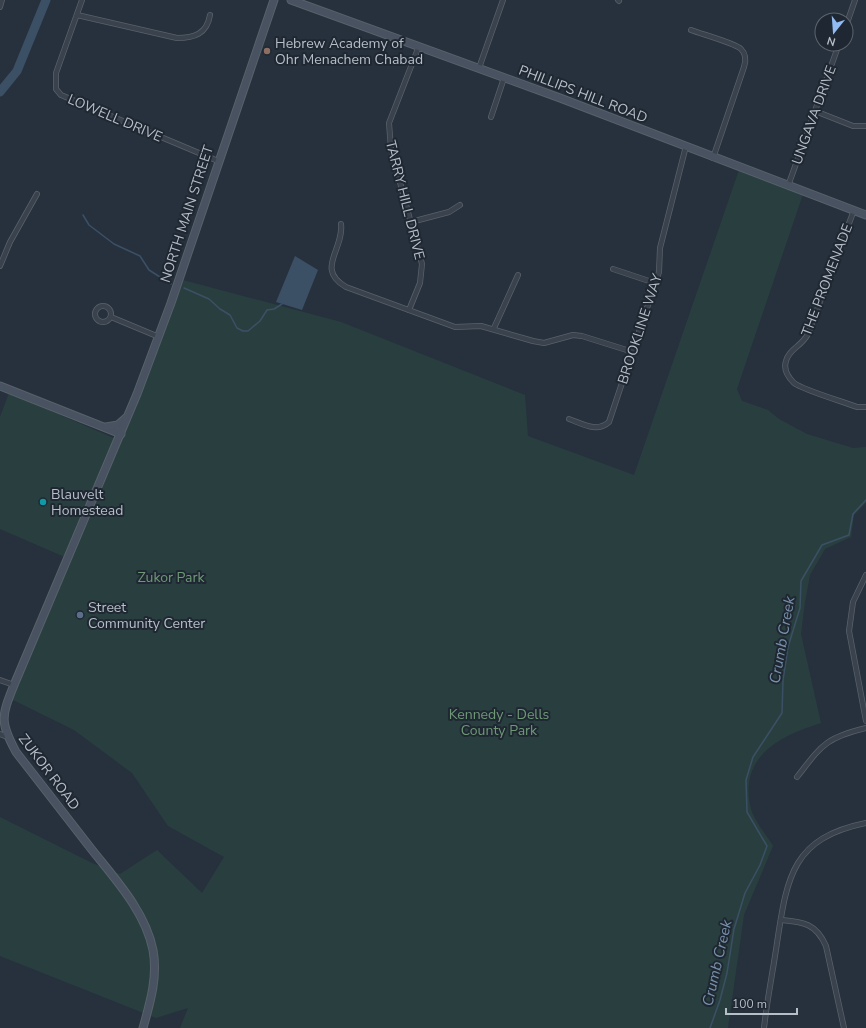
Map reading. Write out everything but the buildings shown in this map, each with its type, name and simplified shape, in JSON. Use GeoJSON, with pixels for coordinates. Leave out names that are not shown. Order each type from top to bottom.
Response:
{"type":"FeatureCollection","features":[{"type":"Feature","properties":{"kind":"street"},"geometry":{"type":"LineString","coordinates":[[0,7],[2,0]]}},
{"type":"Feature","properties":{"kind":"street","name":"LOWELL DRIVE"},"geometry":{"type":"LineString","coordinates":[[82,0],[56,73],[56,89],[61,96],[218,160]]}},
{"type":"Feature","properties":{"kind":"street","name":"NORTH MAIN STREET"},"geometry":{"type":"LineString","coordinates":[[121,434],[159,337],[218,160],[274,0]]}},
{"type":"Feature","properties":{"kind":"street","name":"PHILLIPS HILL ROAD"},"geometry":{"type":"LineString","coordinates":[[291,0],[479,68],[866,215]]}},
{"type":"Feature","properties":{"kind":"street"},"geometry":{"type":"LineString","coordinates":[[479,68],[503,0]]}},
{"type":"Feature","properties":{"kind":"street"},"geometry":{"type":"LineString","coordinates":[[851,12],[855,0]]}},
{"type":"Feature","properties":{"kind":"street"},"geometry":{"type":"LineString","coordinates":[[77,15],[177,38],[185,38],[202,32],[209,22],[210,15]]}},
{"type":"Feature","properties":{"kind":"street"},"geometry":{"type":"LineString","coordinates":[[691,30],[734,45],[741,49],[745,55],[744,67],[713,158]]}},
{"type":"Feature","properties":{"kind":"street","name":"TARRY HILL DRIVE"},"geometry":{"type":"LineString","coordinates":[[409,310],[422,273],[422,264],[391,149],[388,123],[419,46]]}},
{"type":"Feature","properties":{"kind":"street","name":"UNGAVA DRIVE"},"geometry":{"type":"LineString","coordinates":[[788,186],[837,52]]}},
{"type":"Feature","properties":{"kind":"street"},"geometry":{"type":"LineString","coordinates":[[491,117],[504,78]]}},
{"type":"Feature","properties":{"kind":"street"},"geometry":{"type":"LineString","coordinates":[[815,111],[853,126],[866,126]]}},
{"type":"Feature","properties":{"kind":"street","name":"BROOKLINE WAY"},"geometry":{"type":"LineString","coordinates":[[569,419],[594,428],[603,428],[609,422],[659,272],[660,248],[686,146]]}},
{"type":"Feature","properties":{"kind":"street"},"geometry":{"type":"LineString","coordinates":[[0,266],[10,242],[37,194]]}},
{"type":"Feature","properties":{"kind":"street"},"geometry":{"type":"LineString","coordinates":[[411,222],[449,212],[460,205]]}},
{"type":"Feature","properties":{"kind":"street","name":"THE PROMENADE"},"geometry":{"type":"LineString","coordinates":[[854,210],[808,334],[800,346],[790,352],[785,363],[786,374],[795,384],[857,407],[866,407]]}},
{"type":"Feature","properties":{"kind":"street"},"geometry":{"type":"LineString","coordinates":[[341,224],[340,237],[331,264],[334,278],[346,288],[455,327],[481,326],[494,328],[533,341],[544,342],[573,335],[582,336],[633,352]]}},
{"type":"Feature","properties":{"kind":"street"},"geometry":{"type":"LineString","coordinates":[[613,269],[655,283]]}},
{"type":"Feature","properties":{"kind":"street"},"geometry":{"type":"LineString","coordinates":[[494,328],[518,275]]}},
{"type":"Feature","properties":{"kind":"street"},"geometry":{"type":"LineString","coordinates":[[111,317],[159,337]]}},
{"type":"Feature","properties":{"kind":"street"},"geometry":{"type":"LineString","coordinates":[[0,386],[121,434]]}},
{"type":"Feature","properties":{"kind":"street"},"geometry":{"type":"LineString","coordinates":[[98,425],[111,427],[118,425],[130,413]]}},
{"type":"Feature","properties":{"kind":"street","name":"ZUKOR ROAD"},"geometry":{"type":"LineString","coordinates":[[121,434],[14,685],[1,721],[2,735],[113,877],[143,920],[149,935],[155,965],[154,982],[144,1028]]}},
{"type":"Feature","properties":{"kind":"street"},"geometry":{"type":"LineString","coordinates":[[866,575],[853,602],[849,631],[866,721]]}},
{"type":"Feature","properties":{"kind":"street"},"geometry":{"type":"LineString","coordinates":[[0,680],[14,685]]}},
{"type":"Feature","properties":{"kind":"street"},"geometry":{"type":"LineString","coordinates":[[797,777],[821,747],[832,738],[866,728]]}},
{"type":"Feature","properties":{"kind":"street"},"geometry":{"type":"LineString","coordinates":[[764,1028],[781,920],[788,884],[794,869],[809,848],[820,839],[835,831],[866,823]]}},
{"type":"Feature","properties":{"kind":"street"},"geometry":{"type":"LineString","coordinates":[[781,920],[802,922],[813,927],[822,936],[826,946],[844,1028]]}},
{"type":"Feature","properties":{"kind":"green space","name":"Kennedy - Dells County Park"},"geometry":{"type":"Polygon","coordinates":[[[739,170],[803,194],[737,389],[742,401],[768,410],[779,419],[807,434],[853,448],[866,447],[866,503],[854,515],[851,537],[825,549],[810,575],[801,634],[821,723],[791,734],[777,742],[766,751],[757,762],[751,775],[749,791],[751,809],[773,846],[744,915],[728,1028],[180,1028],[188,1008],[156,1018],[0,956],[0,817],[92,863],[120,874],[157,850],[202,893],[224,857],[168,826],[132,773],[74,730],[11,699],[117,445],[183,280],[341,322],[525,395],[528,436],[634,475],[739,170]]]}},
{"type":"Feature","properties":{"kind":"green space"},"geometry":{"type":"Polygon","coordinates":[[[9,393],[116,439],[67,558],[0,529],[0,417],[9,393]]]}},
{"type":"Feature","properties":{"kind":"water"},"geometry":{"type":"Polygon","coordinates":[[[295,256],[318,270],[302,310],[276,302],[295,256]]]}},
{"type":"Feature","properties":{"kind":"waterway"},"geometry":{"type":"LineString","coordinates":[[0,92],[17,71],[46,0]]}},
{"type":"Feature","properties":{"kind":"waterway"},"geometry":{"type":"LineString","coordinates":[[83,215],[89,225],[114,244],[140,256],[149,270],[171,284]]}},
{"type":"Feature","properties":{"kind":"waterway"},"geometry":{"type":"LineString","coordinates":[[184,288],[209,299],[220,309],[230,315],[237,328],[243,331],[248,331],[260,321],[267,310],[274,309],[282,304]]}},
{"type":"Feature","properties":{"kind":"waterway","name":"Crumb Creek"},"geometry":{"type":"LineString","coordinates":[[710,1028],[720,1000],[727,973],[734,929],[745,893],[760,865],[767,846],[747,812],[746,780],[753,757],[782,713],[783,680],[788,647],[800,608],[801,581],[822,545],[849,535],[853,514],[866,500]]}},
{"type":"Feature","properties":{"kind":"place","name":"Hebrew Academy of Ohr Menachem Chabad"},"geometry":{"type":"Point","coordinates":[267,51]}},
{"type":"Feature","properties":{"kind":"place","name":"Blauvelt Homestead"},"geometry":{"type":"Point","coordinates":[43,502]}},
{"type":"Feature","properties":{"kind":"place","name":"Street Community Center"},"geometry":{"type":"Point","coordinates":[80,615]}},
{"type":"Feature","properties":{"kind":"park label","name":"Zukor Park"},"geometry":{"type":"Point","coordinates":[171,577]}}]}
